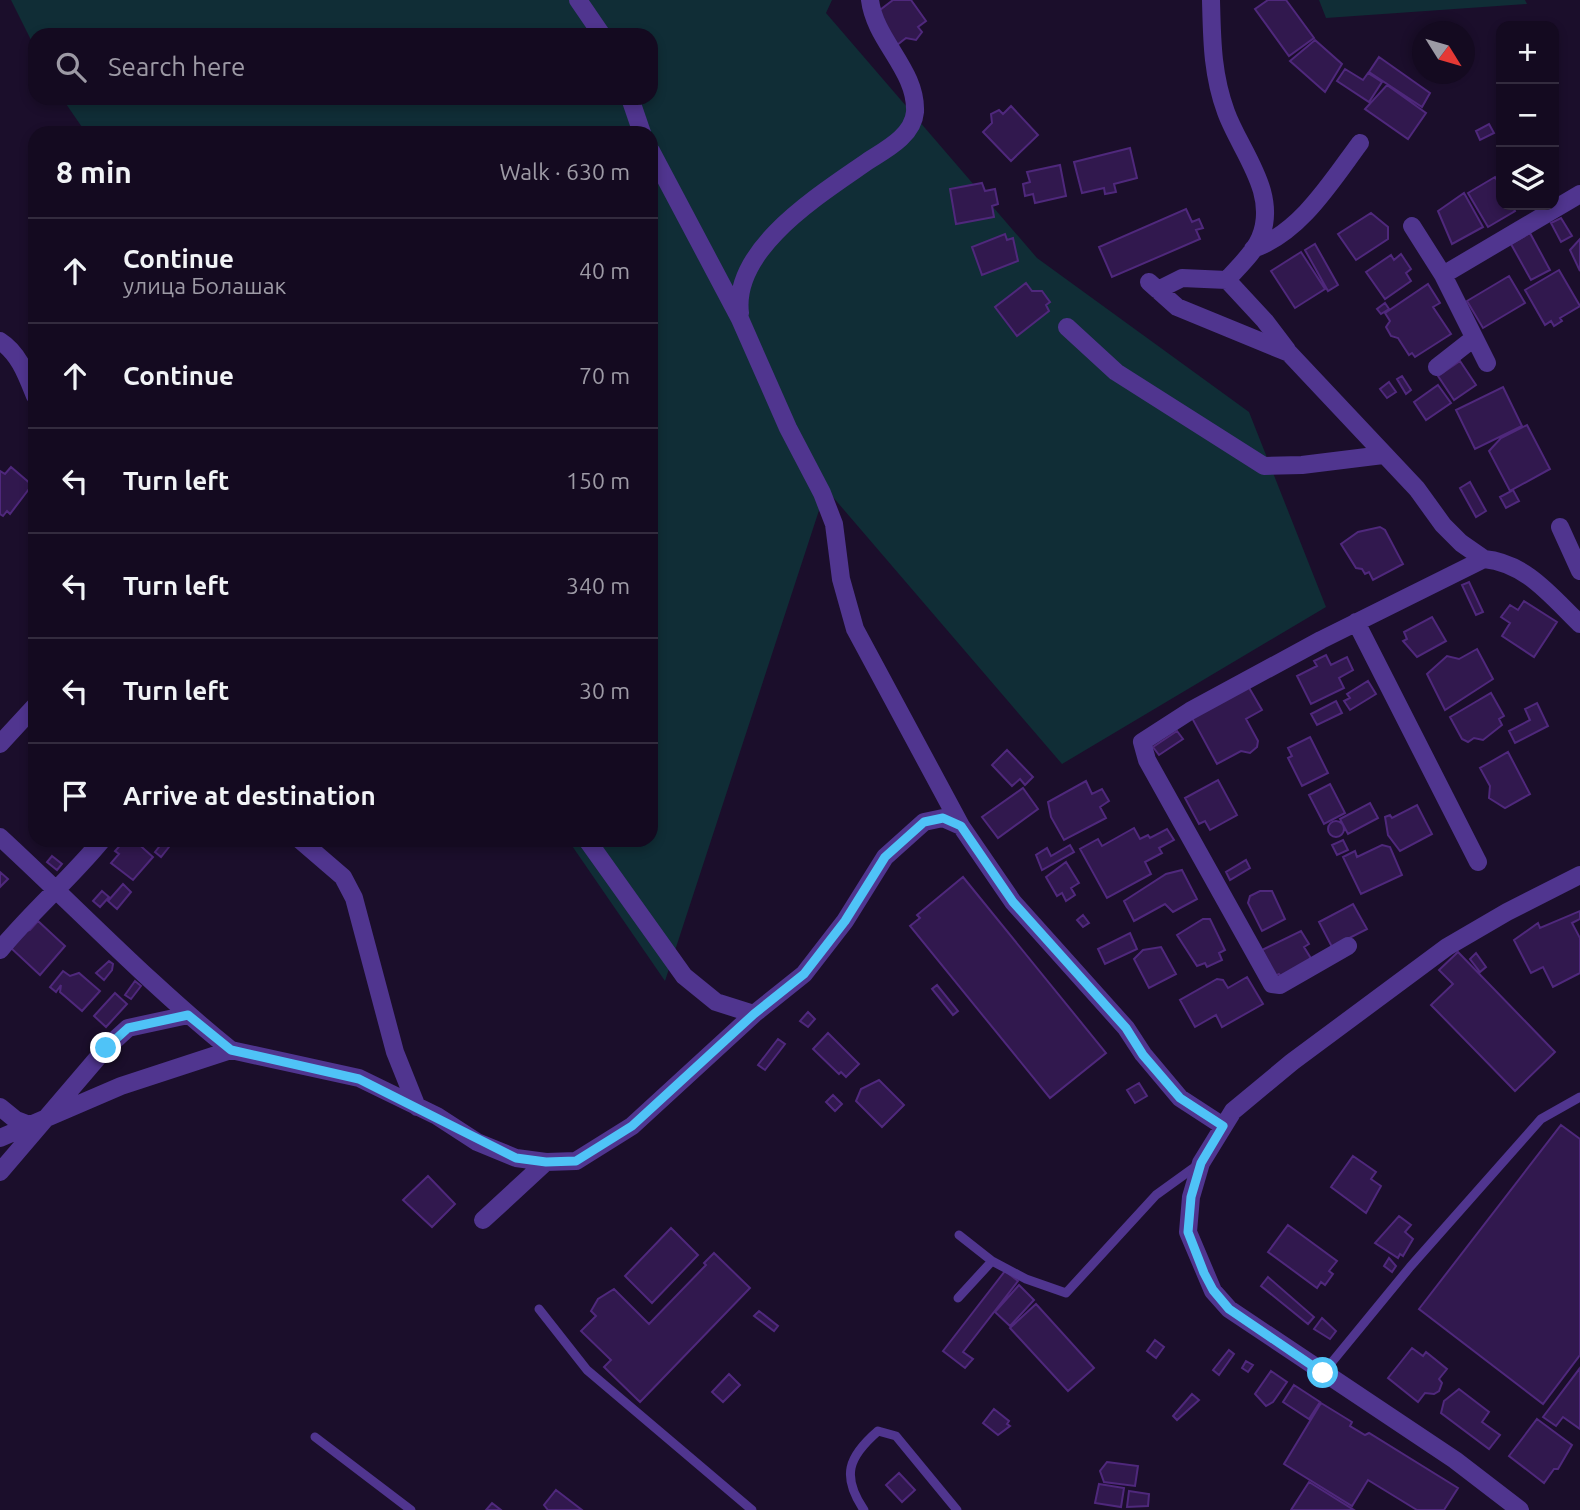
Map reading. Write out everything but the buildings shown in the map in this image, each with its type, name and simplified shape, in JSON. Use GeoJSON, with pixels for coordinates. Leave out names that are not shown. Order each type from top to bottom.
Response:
{"type":"FeatureCollection","features":[{"type":"Feature","properties":{"kind":"street"},"geometry":{"type":"LineString","coordinates":[[578,0],[597,28]]}},
{"type":"Feature","properties":{"kind":"street"},"geometry":{"type":"LineString","coordinates":[[740,319],[737,295],[741,281],[767,239],[895,144],[915,116],[914,97],[906,75],[878,31],[870,0]]}},
{"type":"Feature","properties":{"kind":"street"},"geometry":{"type":"LineString","coordinates":[[1211,0],[1211,50],[1216,79],[1226,114],[1259,181],[1264,214],[1260,239],[1227,281]]}},
{"type":"Feature","properties":{"kind":"street"},"geometry":{"type":"LineString","coordinates":[[632,105],[640,126]]}},
{"type":"Feature","properties":{"kind":"street"},"geometry":{"type":"LineString","coordinates":[[1252,249],[1268,244],[1289,227],[1324,192],[1360,143]]}},
{"type":"Feature","properties":{"kind":"street"},"geometry":{"type":"LineString","coordinates":[[658,164],[740,319],[834,524],[841,579],[855,629],[961,826],[1013,902],[1126,1028],[1143,1055],[1173,1089],[1223,1126]]}},
{"type":"Feature","properties":{"kind":"street"},"geometry":{"type":"LineString","coordinates":[[1443,275],[1580,194]]}},
{"type":"Feature","properties":{"kind":"street"},"geometry":{"type":"LineString","coordinates":[[1412,226],[1443,275],[1487,363]]}},
{"type":"Feature","properties":{"kind":"street"},"geometry":{"type":"LineString","coordinates":[[1289,353],[1177,307],[1154,286],[1182,278],[1227,281],[1265,321],[1289,353],[1416,489],[1461,543],[1484,559],[1500,561],[1525,572],[1580,624]]}},
{"type":"Feature","properties":{"kind":"street"},"geometry":{"type":"LineString","coordinates":[[1068,327],[1116,372],[1264,466],[1302,466],[1383,455]]}},
{"type":"Feature","properties":{"kind":"street"},"geometry":{"type":"LineString","coordinates":[[1437,368],[1474,338]]}},
{"type":"Feature","properties":{"kind":"street"},"geometry":{"type":"LineString","coordinates":[[0,341],[19,361],[28,381]]}},
{"type":"Feature","properties":{"kind":"street"},"geometry":{"type":"LineString","coordinates":[[1560,527],[1580,571]]}},
{"type":"Feature","properties":{"kind":"street"},"geometry":{"type":"LineString","coordinates":[[1348,946],[1280,985],[1272,984],[1147,760],[1142,742],[1190,710],[1356,622],[1484,559]]}},
{"type":"Feature","properties":{"kind":"street"},"geometry":{"type":"LineString","coordinates":[[1356,622],[1478,862]]}},
{"type":"Feature","properties":{"kind":"street"},"geometry":{"type":"LineString","coordinates":[[0,744],[28,714]]}},
{"type":"Feature","properties":{"kind":"street"},"geometry":{"type":"LineString","coordinates":[[0,837],[188,1015],[231,1050],[359,1079],[417,1107],[477,1142],[516,1158],[546,1162],[576,1161],[632,1126],[754,1014],[804,974],[845,921],[885,857],[924,822],[943,818],[961,826]]}},
{"type":"Feature","properties":{"kind":"street"},"geometry":{"type":"LineString","coordinates":[[0,950],[96,847]]}},
{"type":"Feature","properties":{"kind":"street"},"geometry":{"type":"LineString","coordinates":[[308,847],[344,877],[354,898],[395,1052],[417,1107]]}},
{"type":"Feature","properties":{"kind":"street"},"geometry":{"type":"LineString","coordinates":[[592,847],[684,976],[716,1002],[754,1014]]}},
{"type":"Feature","properties":{"kind":"street"},"geometry":{"type":"LineString","coordinates":[[1520,1510],[1455,1460],[1229,1309],[1213,1290],[1188,1232],[1191,1197],[1201,1163],[1233,1111],[1292,1062],[1447,947],[1507,912],[1580,875]]}},
{"type":"Feature","properties":{"kind":"street"},"geometry":{"type":"LineString","coordinates":[[0,1172],[106,1048],[128,1028],[188,1015]]}},
{"type":"Feature","properties":{"kind":"street"},"geometry":{"type":"LineString","coordinates":[[0,1138],[121,1086],[231,1050]]}},
{"type":"Feature","properties":{"kind":"street"},"geometry":{"type":"LineString","coordinates":[[0,1107],[29,1125]]}},
{"type":"Feature","properties":{"kind":"street"},"geometry":{"type":"LineString","coordinates":[[483,1220],[546,1162]]}},
{"type":"Feature","properties":{"kind":"lane"},"geometry":{"type":"LineString","coordinates":[[1323,1373],[1410,1267],[1541,1119],[1580,1097]]}},
{"type":"Feature","properties":{"kind":"lane"},"geometry":{"type":"LineString","coordinates":[[959,1235],[992,1261],[1026,1279],[1066,1293],[1156,1195],[1201,1163]]}},
{"type":"Feature","properties":{"kind":"lane"},"geometry":{"type":"LineString","coordinates":[[958,1298],[992,1261]]}},
{"type":"Feature","properties":{"kind":"lane"},"geometry":{"type":"LineString","coordinates":[[539,1309],[587,1370],[752,1510]]}},
{"type":"Feature","properties":{"kind":"lane"},"geometry":{"type":"LineString","coordinates":[[864,1510],[852,1492],[849,1467],[860,1446],[878,1431],[896,1436],[957,1510]]}},
{"type":"Feature","properties":{"kind":"lane"},"geometry":{"type":"LineString","coordinates":[[315,1437],[411,1510]]}},
{"type":"Feature","properties":{"kind":"shaded area"},"geometry":{"type":"Polygon","coordinates":[[[11,0],[832,0],[826,13],[1037,258],[1249,412],[1326,607],[1062,764],[826,489],[665,981],[573,847],[658,847],[658,126],[81,126],[67,105],[658,105],[658,28],[28,28],[28,34],[11,0]]]}},
{"type":"Feature","properties":{"kind":"shaded area"},"geometry":{"type":"Polygon","coordinates":[[[1319,0],[1525,0],[1527,4],[1326,18],[1319,0]]]}},
{"type":"Feature","properties":{"kind":"route"},"geometry":{"type":"LineString","coordinates":[[106,1048],[128,1028],[188,1015],[231,1050],[246,1051],[359,1079],[437,1116],[477,1142],[516,1158],[546,1162],[576,1161],[632,1126],[754,1014],[804,974],[845,921],[885,857],[924,822],[943,818],[961,826],[983,862],[1013,902],[1126,1028],[1143,1055],[1180,1098],[1223,1126],[1201,1163],[1191,1197],[1188,1232],[1204,1273],[1213,1290],[1229,1309],[1323,1373]]}}]}
